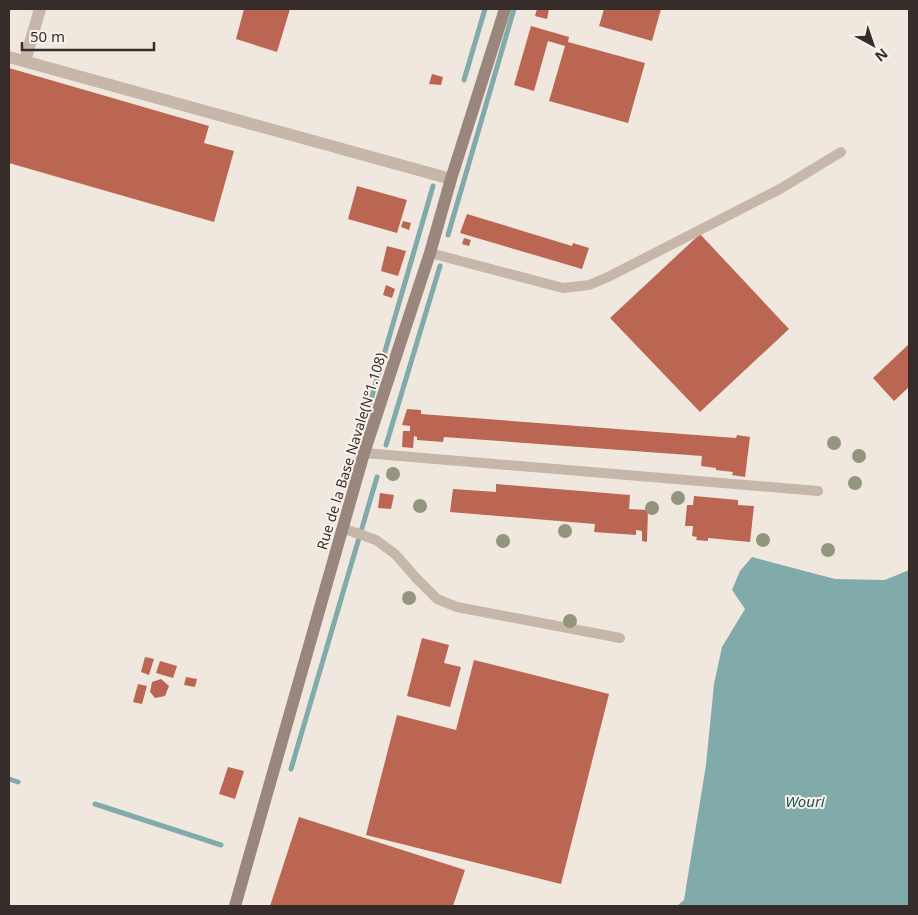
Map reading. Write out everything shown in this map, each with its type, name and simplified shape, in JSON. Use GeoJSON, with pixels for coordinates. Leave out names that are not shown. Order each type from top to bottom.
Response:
{"type":"FeatureCollection","features":[{"type":"Feature","properties":{"kind":"main road","name":"Rue de la Base Navale(N°1.108)"},"geometry":{"type":"LineString","coordinates":[[236,906],[364,453],[430,253],[451,179],[505,9]]}},
{"type":"Feature","properties":{"kind":"street"},"geometry":{"type":"LineString","coordinates":[[25,61],[40,9]]}},
{"type":"Feature","properties":{"kind":"street"},"geometry":{"type":"LineString","coordinates":[[9,56],[451,179]]}},
{"type":"Feature","properties":{"kind":"lane"},"geometry":{"type":"LineString","coordinates":[[430,253],[562,288],[589,285],[780,189],[841,152]]}},
{"type":"Feature","properties":{"kind":"lane"},"geometry":{"type":"LineString","coordinates":[[364,453],[818,491]]}},
{"type":"Feature","properties":{"kind":"lane"},"geometry":{"type":"LineString","coordinates":[[342,528],[376,540],[395,554],[417,580],[437,599],[456,607],[620,638]]}},
{"type":"Feature","properties":{"kind":"water","name":"Wouri"},"geometry":{"type":"Polygon","coordinates":[[[752,557],[835,579],[885,580],[909,570],[909,906],[677,906],[684,900],[706,765],[714,684],[722,647],[745,609],[732,590],[740,571],[752,557]]]}},
{"type":"Feature","properties":{"kind":"building"},"geometry":{"type":"Polygon","coordinates":[[[244,9],[290,9],[277,52],[236,39],[244,9]]]}},
{"type":"Feature","properties":{"kind":"building"},"geometry":{"type":"Polygon","coordinates":[[[537,9],[549,9],[547,19],[535,16],[537,9]]]}},
{"type":"Feature","properties":{"kind":"building"},"geometry":{"type":"Polygon","coordinates":[[[604,9],[661,9],[652,41],[599,26],[604,9]]]}},
{"type":"Feature","properties":{"kind":"building"},"geometry":{"type":"Polygon","coordinates":[[[531,26],[569,37],[568,42],[645,63],[628,123],[549,101],[565,46],[548,41],[534,91],[514,85],[531,26]]]}},
{"type":"Feature","properties":{"kind":"building"},"geometry":{"type":"Polygon","coordinates":[[[9,68],[209,126],[204,143],[234,151],[214,222],[9,163],[9,68]]]}},
{"type":"Feature","properties":{"kind":"building"},"geometry":{"type":"Polygon","coordinates":[[[432,74],[443,77],[441,85],[429,84],[432,74]]]}},
{"type":"Feature","properties":{"kind":"building"},"geometry":{"type":"Polygon","coordinates":[[[357,186],[407,200],[397,233],[348,219],[357,186]]]}},
{"type":"Feature","properties":{"kind":"building"},"geometry":{"type":"Polygon","coordinates":[[[467,214],[572,246],[573,243],[589,248],[582,269],[460,233],[467,214]]]}},
{"type":"Feature","properties":{"kind":"building"},"geometry":{"type":"Polygon","coordinates":[[[403,221],[411,223],[409,230],[401,227],[403,221]]]}},
{"type":"Feature","properties":{"kind":"building"},"geometry":{"type":"Polygon","coordinates":[[[700,234],[789,329],[700,412],[610,318],[700,234]]]}},
{"type":"Feature","properties":{"kind":"building"},"geometry":{"type":"Polygon","coordinates":[[[464,238],[471,240],[469,246],[462,244],[464,238]]]}},
{"type":"Feature","properties":{"kind":"building"},"geometry":{"type":"Polygon","coordinates":[[[387,246],[406,251],[398,276],[381,271],[387,246]]]}},
{"type":"Feature","properties":{"kind":"building"},"geometry":{"type":"Polygon","coordinates":[[[386,285],[395,289],[392,298],[383,295],[386,285]]]}},
{"type":"Feature","properties":{"kind":"building"},"geometry":{"type":"Polygon","coordinates":[[[909,344],[909,387],[894,401],[873,378],[909,344]]]}},
{"type":"Feature","properties":{"kind":"building"},"geometry":{"type":"Polygon","coordinates":[[[407,409],[421,410],[421,414],[736,438],[737,435],[750,437],[745,477],[732,475],[733,472],[701,466],[702,456],[444,437],[443,442],[417,440],[417,437],[414,436],[413,448],[402,447],[403,431],[410,431],[410,426],[402,425],[407,409]]]}},
{"type":"Feature","properties":{"kind":"building"},"geometry":{"type":"Polygon","coordinates":[[[496,484],[630,495],[629,509],[648,510],[647,542],[642,541],[642,531],[636,530],[636,535],[594,532],[595,524],[450,512],[453,489],[496,492],[496,484]]]}},
{"type":"Feature","properties":{"kind":"building"},"geometry":{"type":"Polygon","coordinates":[[[380,493],[394,495],[391,509],[378,508],[380,493]]]}},
{"type":"Feature","properties":{"kind":"building"},"geometry":{"type":"Polygon","coordinates":[[[694,496],[738,500],[738,505],[754,506],[750,542],[708,538],[708,541],[696,540],[697,537],[692,536],[693,526],[685,526],[687,505],[693,505],[694,496]]]}},
{"type":"Feature","properties":{"kind":"building"},"geometry":{"type":"Polygon","coordinates":[[[422,638],[449,645],[444,663],[461,667],[450,707],[407,696],[422,638]]]}},
{"type":"Feature","properties":{"kind":"building"},"geometry":{"type":"Polygon","coordinates":[[[145,657],[154,659],[149,675],[141,672],[145,657]]]}},
{"type":"Feature","properties":{"kind":"building"},"geometry":{"type":"Polygon","coordinates":[[[474,660],[609,694],[561,884],[366,835],[397,715],[456,730],[474,660]]]}},
{"type":"Feature","properties":{"kind":"building"},"geometry":{"type":"Polygon","coordinates":[[[160,661],[177,666],[173,678],[156,673],[160,661]]]}},
{"type":"Feature","properties":{"kind":"building"},"geometry":{"type":"Polygon","coordinates":[[[186,677],[197,679],[195,687],[184,685],[186,677]]]}},
{"type":"Feature","properties":{"kind":"building"},"geometry":{"type":"Polygon","coordinates":[[[161,679],[169,686],[165,696],[155,698],[150,692],[152,682],[161,679]]]}},
{"type":"Feature","properties":{"kind":"building"},"geometry":{"type":"Polygon","coordinates":[[[138,684],[147,686],[142,704],[133,702],[138,684]]]}},
{"type":"Feature","properties":{"kind":"building"},"geometry":{"type":"Polygon","coordinates":[[[228,767],[244,771],[235,799],[219,794],[228,767]]]}},
{"type":"Feature","properties":{"kind":"building"},"geometry":{"type":"Polygon","coordinates":[[[299,817],[465,870],[453,906],[270,906],[299,817]]]}},
{"type":"Feature","properties":{"kind":"waterway"},"geometry":{"type":"LineString","coordinates":[[464,80],[485,9]]}},
{"type":"Feature","properties":{"kind":"waterway"},"geometry":{"type":"LineString","coordinates":[[448,235],[514,9]]}},
{"type":"Feature","properties":{"kind":"waterway"},"geometry":{"type":"LineString","coordinates":[[370,403],[433,186]]}},
{"type":"Feature","properties":{"kind":"waterway"},"geometry":{"type":"LineString","coordinates":[[386,445],[440,266]]}},
{"type":"Feature","properties":{"kind":"waterway"},"geometry":{"type":"LineString","coordinates":[[291,769],[377,477]]}},
{"type":"Feature","properties":{"kind":"waterway"},"geometry":{"type":"LineString","coordinates":[[9,779],[18,782]]}},
{"type":"Feature","properties":{"kind":"waterway"},"geometry":{"type":"LineString","coordinates":[[95,804],[221,845]]}}]}
